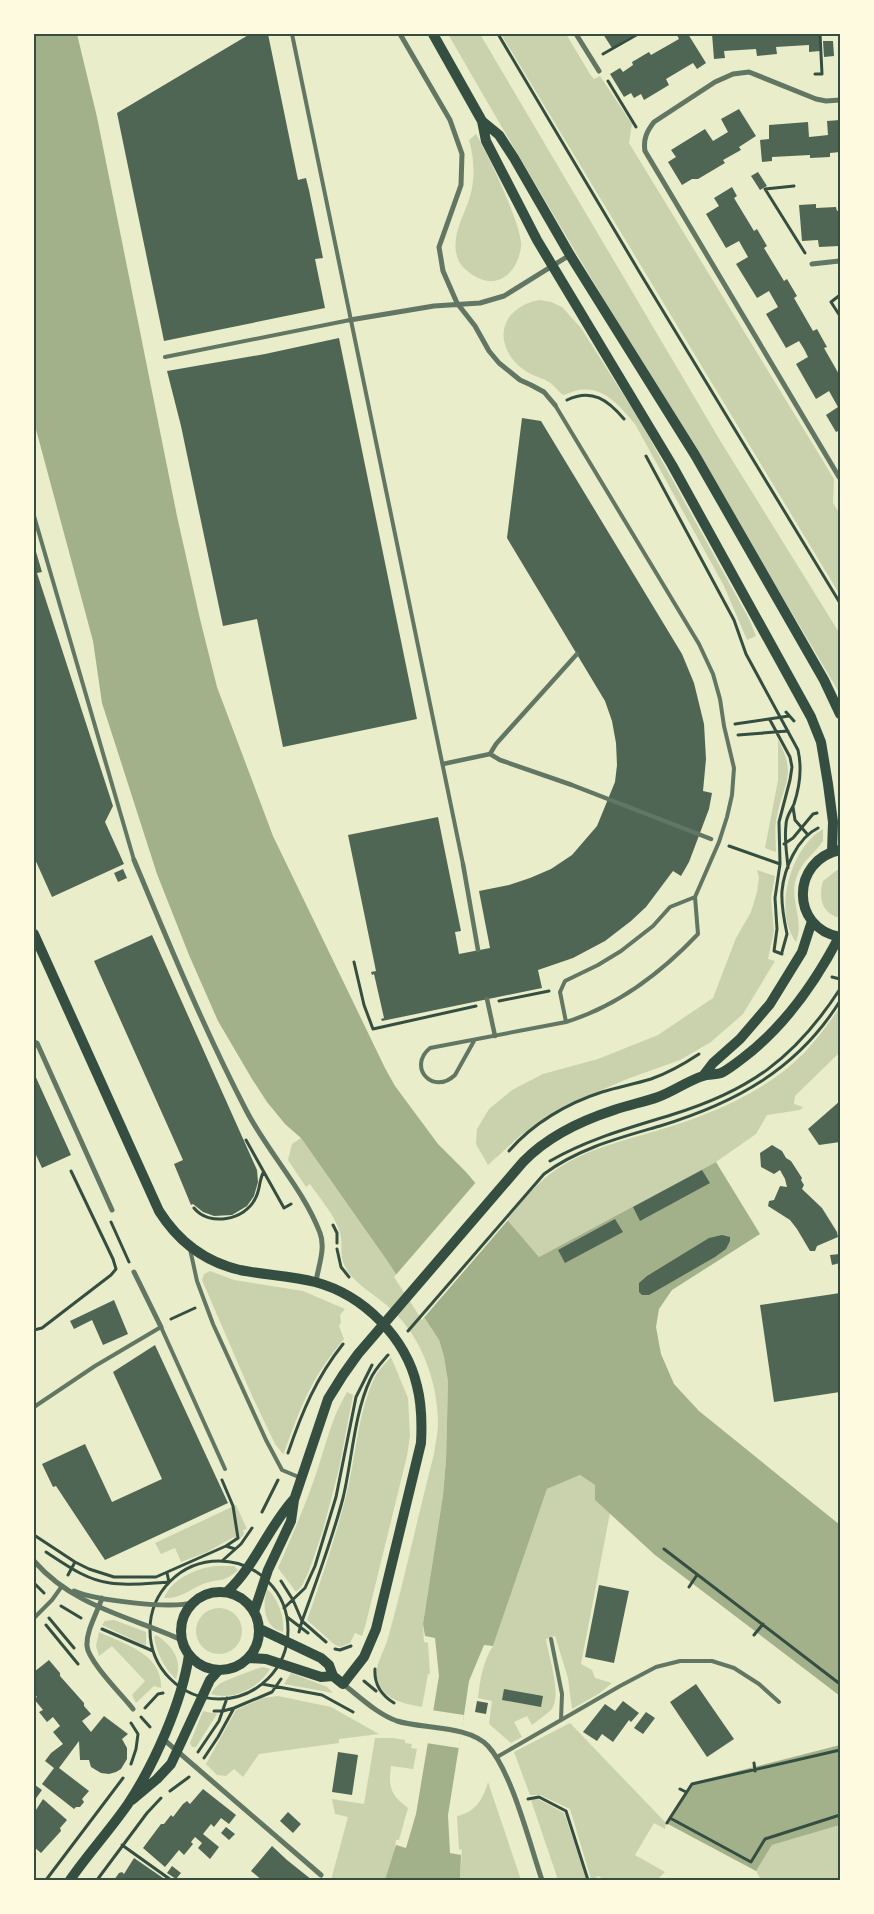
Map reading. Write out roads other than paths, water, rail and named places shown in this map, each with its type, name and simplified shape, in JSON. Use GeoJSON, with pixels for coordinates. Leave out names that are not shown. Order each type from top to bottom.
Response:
{"type":"FeatureCollection","features":[{"type":"Feature","properties":{"kind":"main road"},"geometry":{"type":"LineString","coordinates":[[254,1612],[268,1570],[291,1521],[294,1500],[328,1399],[358,1354],[523,1162],[535,1149],[573,1126],[615,1109],[657,1098],[703,1076],[720,1073],[757,1047],[799,1002],[819,974],[840,937],[821,930],[812,921],[805,908],[802,893],[805,878],[813,865],[836,851],[821,742],[811,716],[672,465],[526,219],[486,141],[482,121],[433,34]]}},
{"type":"Feature","properties":{"kind":"main road"},"geometry":{"type":"LineString","coordinates":[[482,121],[499,135],[514,158],[570,255],[695,455],[824,680],[840,714]]}},
{"type":"Feature","properties":{"kind":"main road"},"geometry":{"type":"LineString","coordinates":[[703,1076],[713,1063],[740,1039],[770,1004],[797,962],[812,921]]}},
{"type":"Feature","properties":{"kind":"main road"},"geometry":{"type":"LineString","coordinates":[[34,934],[159,1211],[176,1234],[190,1247],[212,1259],[239,1269],[316,1282],[356,1300],[385,1326],[407,1359],[417,1384],[422,1422],[421,1443],[378,1620],[364,1657],[344,1684],[333,1676],[329,1665],[321,1658],[260,1629]]}},
{"type":"Feature","properties":{"kind":"main road"},"geometry":{"type":"LineString","coordinates":[[227,1592],[236,1584],[279,1516],[294,1500]]}},
{"type":"Feature","properties":{"kind":"main road"},"geometry":{"type":"LineString","coordinates":[[227,1592],[246,1601],[254,1612],[260,1629],[258,1642],[249,1658],[235,1668],[218,1671],[199,1665],[189,1656],[182,1640],[182,1623],[186,1612],[194,1602],[206,1594],[227,1592]]}},
{"type":"Feature","properties":{"kind":"main road"},"geometry":{"type":"LineString","coordinates":[[70,1880],[128,1804],[145,1774],[179,1698],[189,1656]]}},
{"type":"Feature","properties":{"kind":"main road"},"geometry":{"type":"LineString","coordinates":[[249,1658],[266,1659],[321,1677],[333,1676]]}},
{"type":"Feature","properties":{"kind":"main road"},"geometry":{"type":"LineString","coordinates":[[128,1804],[171,1764],[210,1680],[218,1671]]}},
{"type":"Feature","properties":{"kind":"street"},"geometry":{"type":"LineString","coordinates":[[400,34],[450,120],[462,154],[460,185],[439,247],[444,271],[457,303],[475,326],[489,351],[499,363],[520,380],[532,384],[544,392],[555,405]]}},
{"type":"Feature","properties":{"kind":"street"},"geometry":{"type":"LineString","coordinates":[[576,34],[598,71]]}},
{"type":"Feature","properties":{"kind":"street"},"geometry":{"type":"LineString","coordinates":[[840,100],[826,101],[816,99],[749,72],[733,74],[715,82],[654,122],[644,144],[645,151],[840,477]]}},
{"type":"Feature","properties":{"kind":"street"},"geometry":{"type":"LineString","coordinates":[[350,320],[457,303],[480,302],[504,296],[570,255]]}},
{"type":"Feature","properties":{"kind":"street"},"geometry":{"type":"LineString","coordinates":[[812,264],[840,262]]}},
{"type":"Feature","properties":{"kind":"street"},"geometry":{"type":"LineString","coordinates":[[490,754],[496,744],[577,654]]}},
{"type":"Feature","properties":{"kind":"street"},"geometry":{"type":"LineString","coordinates":[[442,764],[490,754],[500,760],[572,785],[710,839]]}},
{"type":"Feature","properties":{"kind":"street"},"geometry":{"type":"LineString","coordinates":[[134,860],[188,987],[246,1111],[302,1198],[321,1235],[322,1248],[316,1282]]}},
{"type":"Feature","properties":{"kind":"street"},"geometry":{"type":"LineString","coordinates":[[463,864],[478,950]]}},
{"type":"Feature","properties":{"kind":"street"},"geometry":{"type":"LineString","coordinates":[[488,1001],[495,1036]]}},
{"type":"Feature","properties":{"kind":"street"},"geometry":{"type":"LineString","coordinates":[[34,1042],[37,1044],[112,1210]]}},
{"type":"Feature","properties":{"kind":"street"},"geometry":{"type":"LineString","coordinates":[[134,1272],[161,1327]]}},
{"type":"Feature","properties":{"kind":"street"},"geometry":{"type":"LineString","coordinates":[[34,1561],[46,1575],[78,1597],[99,1608],[182,1640]]}},
{"type":"Feature","properties":{"kind":"street"},"geometry":{"type":"LineString","coordinates":[[62,1586],[81,1594],[155,1605],[185,1606],[194,1602]]}},
{"type":"Feature","properties":{"kind":"street"},"geometry":{"type":"LineString","coordinates":[[102,1598],[89,1633],[88,1653],[133,1708]]}},
{"type":"Feature","properties":{"kind":"street"},"geometry":{"type":"LineString","coordinates":[[344,1684],[373,1708],[389,1718],[408,1724],[462,1732],[487,1744],[497,1757],[516,1802],[542,1880]]}},
{"type":"Feature","properties":{"kind":"street"},"geometry":{"type":"LineString","coordinates":[[162,1738],[321,1875]]}},
{"type":"Feature","properties":{"kind":"lane"},"geometry":{"type":"LineString","coordinates":[[292,34],[463,864]]}},
{"type":"Feature","properties":{"kind":"lane"},"geometry":{"type":"LineString","coordinates":[[165,357],[350,320]]}},
{"type":"Feature","properties":{"kind":"lane"},"geometry":{"type":"LineString","coordinates":[[474,1041],[455,1075],[450,1080],[439,1083],[433,1082],[424,1075],[421,1064],[425,1052],[430,1048],[566,1022],[600,1009],[630,993],[657,973],[686,947],[698,934],[695,896],[719,842],[730,802],[734,768],[720,699],[699,644],[555,405]]}},
{"type":"Feature","properties":{"kind":"lane"},"geometry":{"type":"LineString","coordinates":[[34,516],[134,860]]}},
{"type":"Feature","properties":{"kind":"lane"},"geometry":{"type":"LineString","coordinates":[[566,1022],[560,992],[565,981],[598,965],[620,951],[653,926],[670,907],[695,896]]}},
{"type":"Feature","properties":{"kind":"lane"},"geometry":{"type":"LineString","coordinates":[[190,1247],[197,1281],[213,1324],[266,1440],[282,1470],[301,1478]]}},
{"type":"Feature","properties":{"kind":"lane"},"geometry":{"type":"LineString","coordinates":[[34,1407],[95,1366],[161,1327],[225,1470]]}},
{"type":"Feature","properties":{"kind":"lane"},"geometry":{"type":"LineString","coordinates":[[34,1618],[62,1586]]}},
{"type":"Feature","properties":{"kind":"lane"},"geometry":{"type":"LineString","coordinates":[[551,1639],[560,1686],[561,1720]]}},
{"type":"Feature","properties":{"kind":"lane"},"geometry":{"type":"LineString","coordinates":[[497,1757],[656,1667],[680,1661],[712,1661],[734,1668],[759,1684],[779,1702]]}}]}
